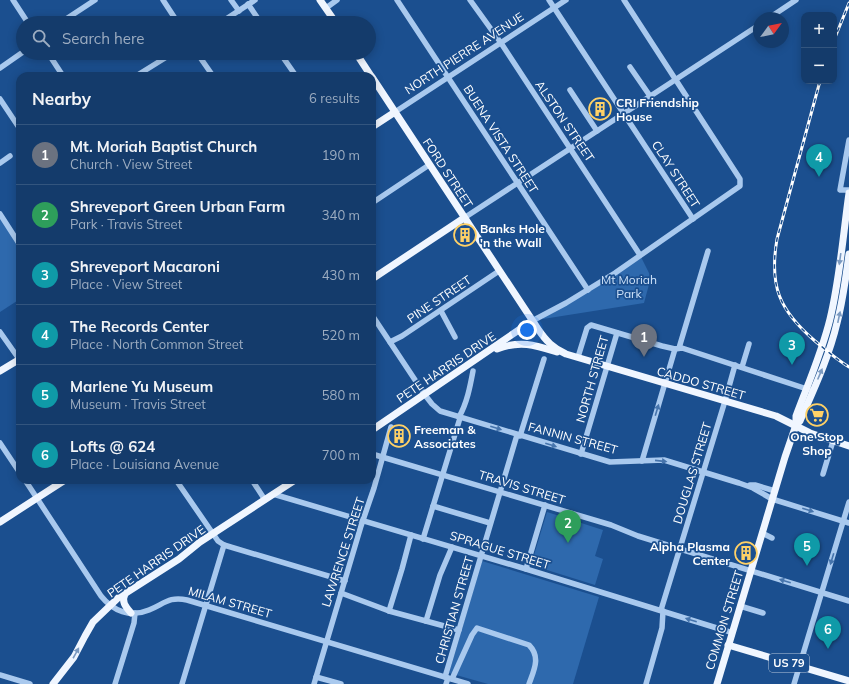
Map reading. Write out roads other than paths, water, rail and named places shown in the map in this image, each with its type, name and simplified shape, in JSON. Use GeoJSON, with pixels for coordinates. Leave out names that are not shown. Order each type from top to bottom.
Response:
{"type":"FeatureCollection","features":[{"type":"Feature","properties":{"kind":"main road"},"geometry":{"type":"LineString","coordinates":[[320,0],[331,16]]}},
{"type":"Feature","properties":{"kind":"main road","name":"FORD STREET"},"geometry":{"type":"LineString","coordinates":[[361,60],[369,72]]}},
{"type":"Feature","properties":{"kind":"main road","name":"FORD STREET"},"geometry":{"type":"LineString","coordinates":[[376,83],[532,322]]}},
{"type":"Feature","properties":{"kind":"main road"},"geometry":{"type":"LineString","coordinates":[[376,124],[395,112]]}},
{"type":"Feature","properties":{"kind":"main road"},"geometry":{"type":"LineString","coordinates":[[809,390],[825,338],[833,305],[849,192]]}},
{"type":"Feature","properties":{"kind":"main road"},"geometry":{"type":"LineString","coordinates":[[376,276],[464,218]]}},
{"type":"Feature","properties":{"kind":"main road"},"geometry":{"type":"LineString","coordinates":[[809,390],[827,357],[837,324],[845,287],[849,254]]}},
{"type":"Feature","properties":{"kind":"main road","name":"PETE HARRIS DRIVE"},"geometry":{"type":"LineString","coordinates":[[376,427],[532,322]]}},
{"type":"Feature","properties":{"kind":"main road","name":"CADDO STREET"},"geometry":{"type":"LineString","coordinates":[[532,322],[549,343],[566,354],[776,416],[810,433],[849,446]]}},
{"type":"Feature","properties":{"kind":"main road"},"geometry":{"type":"LineString","coordinates":[[488,352],[508,345],[521,343],[566,354]]}},
{"type":"Feature","properties":{"kind":"main road"},"geometry":{"type":"LineString","coordinates":[[0,371],[16,361]]}},
{"type":"Feature","properties":{"kind":"main road","name":"COMMON STREET"},"geometry":{"type":"LineString","coordinates":[[718,684],[728,645],[796,425],[796,416],[809,390]]}},
{"type":"Feature","properties":{"kind":"main road"},"geometry":{"type":"LineString","coordinates":[[0,522],[59,484]]}},
{"type":"Feature","properties":{"kind":"main road","name":"PETE HARRIS DRIVE"},"geometry":{"type":"LineString","coordinates":[[53,684],[74,657],[93,622],[110,605],[180,559],[200,542],[289,484]]}},
{"type":"Feature","properties":{"kind":"main road"},"geometry":{"type":"LineString","coordinates":[[125,594],[123,599],[125,606],[133,613]]}},
{"type":"Feature","properties":{"kind":"main road","name":"US 79"},"geometry":{"type":"LineString","coordinates":[[728,645],[849,681]]}},
{"type":"Feature","properties":{"kind":"street"},"geometry":{"type":"LineString","coordinates":[[13,0],[23,16]]}},
{"type":"Feature","properties":{"kind":"street"},"geometry":{"type":"LineString","coordinates":[[163,0],[173,16]]}},
{"type":"Feature","properties":{"kind":"street"},"geometry":{"type":"LineString","coordinates":[[231,0],[238,11]]}},
{"type":"Feature","properties":{"kind":"street"},"geometry":{"type":"LineString","coordinates":[[230,16],[255,0]]}},
{"type":"Feature","properties":{"kind":"street"},"geometry":{"type":"LineString","coordinates":[[326,8],[337,0]]}},
{"type":"Feature","properties":{"kind":"street","name":"BUENA VISTA STREET"},"geometry":{"type":"LineString","coordinates":[[397,0],[588,290]]}},
{"type":"Feature","properties":{"kind":"street","name":"ALSTON STREET"},"geometry":{"type":"LineString","coordinates":[[470,0],[501,43],[640,255]]}},
{"type":"Feature","properties":{"kind":"street","name":"CLAY STREET"},"geometry":{"type":"LineString","coordinates":[[549,0],[693,219]]}},
{"type":"Feature","properties":{"kind":"street","name":"NORTH PIERRE AVENUE"},"geometry":{"type":"LineString","coordinates":[[395,112],[566,0]]}},
{"type":"Feature","properties":{"kind":"street"},"geometry":{"type":"LineString","coordinates":[[532,322],[588,290],[738,189],[741,184],[740,179],[624,0]]}},
{"type":"Feature","properties":{"kind":"street"},"geometry":{"type":"LineString","coordinates":[[778,12],[796,0]]}},
{"type":"Feature","properties":{"kind":"street"},"geometry":{"type":"LineString","coordinates":[[70,16],[91,1]]}},
{"type":"Feature","properties":{"kind":"street"},"geometry":{"type":"LineString","coordinates":[[248,4],[256,16]]}},
{"type":"Feature","properties":{"kind":"street"},"geometry":{"type":"LineString","coordinates":[[464,218],[753,29]]}},
{"type":"Feature","properties":{"kind":"street"},"geometry":{"type":"LineString","coordinates":[[0,68],[16,57]]}},
{"type":"Feature","properties":{"kind":"street"},"geometry":{"type":"LineString","coordinates":[[53,60],[60,72]]}},
{"type":"Feature","properties":{"kind":"street"},"geometry":{"type":"LineString","coordinates":[[142,72],[162,60]]}},
{"type":"Feature","properties":{"kind":"street"},"geometry":{"type":"LineString","coordinates":[[202,60],[209,72]]}},
{"type":"Feature","properties":{"kind":"street"},"geometry":{"type":"LineString","coordinates":[[285,60],[293,72]]}},
{"type":"Feature","properties":{"kind":"street"},"geometry":{"type":"LineString","coordinates":[[630,67],[650,96]]}},
{"type":"Feature","properties":{"kind":"street"},"geometry":{"type":"LineString","coordinates":[[570,90],[596,131]]}},
{"type":"Feature","properties":{"kind":"street"},"geometry":{"type":"LineString","coordinates":[[0,99],[16,123]]}},
{"type":"Feature","properties":{"kind":"street"},"geometry":{"type":"LineString","coordinates":[[849,140],[840,190],[849,192]]}},
{"type":"Feature","properties":{"kind":"street"},"geometry":{"type":"LineString","coordinates":[[0,163],[10,156]]}},
{"type":"Feature","properties":{"kind":"street"},"geometry":{"type":"LineString","coordinates":[[376,200],[429,165]]}},
{"type":"Feature","properties":{"kind":"street"},"geometry":{"type":"LineString","coordinates":[[0,214],[16,239]]}},
{"type":"Feature","properties":{"kind":"street"},"geometry":{"type":"LineString","coordinates":[[642,461],[708,251]]}},
{"type":"Feature","properties":{"kind":"street","name":"PINE STREET"},"geometry":{"type":"LineString","coordinates":[[390,342],[441,311],[499,271]]}},
{"type":"Feature","properties":{"kind":"street"},"geometry":{"type":"LineString","coordinates":[[441,311],[455,337]]}},
{"type":"Feature","properties":{"kind":"street","name":"FANNIN STREET"},"geometry":{"type":"LineString","coordinates":[[376,323],[425,395],[436,408],[459,417],[610,462],[664,460],[746,485],[775,491]]}},
{"type":"Feature","properties":{"kind":"street"},"geometry":{"type":"LineString","coordinates":[[578,358],[587,328],[591,325],[742,367],[809,390]]}},
{"type":"Feature","properties":{"kind":"street"},"geometry":{"type":"LineString","coordinates":[[0,332],[16,354]]}},
{"type":"Feature","properties":{"kind":"street","name":"NORTH STREET"},"geometry":{"type":"LineString","coordinates":[[581,454],[608,366],[616,333]]}},
{"type":"Feature","properties":{"kind":"street"},"geometry":{"type":"LineString","coordinates":[[742,367],[749,344]]}},
{"type":"Feature","properties":{"kind":"street","name":"CHRISTIAN STREET"},"geometry":{"type":"LineString","coordinates":[[448,680],[459,630],[490,523],[544,359]]}},
{"type":"Feature","properties":{"kind":"street","name":"DOUGLAS STREET"},"geometry":{"type":"LineString","coordinates":[[646,684],[662,628],[662,610],[735,365]]}},
{"type":"Feature","properties":{"kind":"street"},"geometry":{"type":"LineString","coordinates":[[423,539],[459,417],[469,394],[473,371]]}},
{"type":"Feature","properties":{"kind":"street","name":"LAWRENCE STREET"},"geometry":{"type":"LineString","coordinates":[[376,482],[391,427]]}},
{"type":"Feature","properties":{"kind":"street"},"geometry":{"type":"LineString","coordinates":[[823,474],[833,441]]}},
{"type":"Feature","properties":{"kind":"street"},"geometry":{"type":"LineString","coordinates":[[0,443],[16,467]]}},
{"type":"Feature","properties":{"kind":"street","name":"TRAVIS STREET"},"geometry":{"type":"LineString","coordinates":[[376,455],[611,525],[638,536],[849,601]]}},
{"type":"Feature","properties":{"kind":"street"},"geometry":{"type":"LineString","coordinates":[[28,484],[101,596],[110,605],[120,611],[133,613],[134,623],[116,684]]}},
{"type":"Feature","properties":{"kind":"street"},"geometry":{"type":"LineString","coordinates":[[179,484],[218,541],[224,545],[345,581]]}},
{"type":"Feature","properties":{"kind":"street"},"geometry":{"type":"LineString","coordinates":[[255,484],[265,500]]}},
{"type":"Feature","properties":{"kind":"street","name":"LAWRENCE STREET"},"geometry":{"type":"LineString","coordinates":[[314,684],[376,484]]}},
{"type":"Feature","properties":{"kind":"street","name":"FANNIN STREET"},"geometry":{"type":"LineString","coordinates":[[746,485],[772,499],[846,522]]}},
{"type":"Feature","properties":{"kind":"street","name":"SPRAGUE STREET"},"geometry":{"type":"LineString","coordinates":[[273,494],[662,610],[732,633]]}},
{"type":"Feature","properties":{"kind":"street"},"geometry":{"type":"LineString","coordinates":[[794,684],[822,592],[846,522],[849,502]]}},
{"type":"Feature","properties":{"kind":"street"},"geometry":{"type":"LineString","coordinates":[[526,569],[546,505]]}},
{"type":"Feature","properties":{"kind":"street"},"geometry":{"type":"LineString","coordinates":[[433,506],[490,523]]}},
{"type":"Feature","properties":{"kind":"street"},"geometry":{"type":"LineString","coordinates":[[762,533],[772,538]]}},
{"type":"Feature","properties":{"kind":"street"},"geometry":{"type":"LineString","coordinates":[[389,610],[401,574],[411,535]]}},
{"type":"Feature","properties":{"kind":"street"},"geometry":{"type":"LineString","coordinates":[[182,684],[224,545]]}},
{"type":"Feature","properties":{"kind":"street"},"geometry":{"type":"LineString","coordinates":[[426,621],[440,575],[452,547]]}},
{"type":"Feature","properties":{"kind":"street"},"geometry":{"type":"LineString","coordinates":[[341,593],[389,610],[459,630]]}},
{"type":"Feature","properties":{"kind":"street","name":"MILAM STREET"},"geometry":{"type":"LineString","coordinates":[[133,613],[148,610],[172,599],[183,599],[448,680],[468,684]]}},
{"type":"Feature","properties":{"kind":"street"},"geometry":{"type":"LineString","coordinates":[[740,606],[763,613]]}},
{"type":"Feature","properties":{"kind":"street"},"geometry":{"type":"LineString","coordinates":[[448,680],[477,628],[529,645],[534,650],[537,660],[529,684]]}},
{"type":"Feature","properties":{"kind":"street"},"geometry":{"type":"LineString","coordinates":[[0,675],[30,684]]}},
{"type":"Feature","properties":{"kind":"street"},"geometry":{"type":"LineString","coordinates":[[316,677],[341,684]]}},
{"type":"Feature","properties":{"kind":"railway"},"geometry":{"type":"LineString","coordinates":[[837,33],[849,3]]}},
{"type":"Feature","properties":{"kind":"railway"},"geometry":{"type":"LineString","coordinates":[[819,84],[777,239],[774,270],[780,296],[793,319],[815,341],[849,367]]}},
{"type":"Feature","properties":{"kind":"place","name":"CRI Friendship House"},"geometry":{"type":"Point","coordinates":[600,109]}},
{"type":"Feature","properties":{"kind":"place","name":"The Records Center"},"geometry":{"type":"Point","coordinates":[819,177]}},
{"type":"Feature","properties":{"kind":"place","name":"Banks Hole 'n the Wall"},"geometry":{"type":"Point","coordinates":[465,235]}},
{"type":"Feature","properties":{"kind":"place","name":"Mt. Moriah Baptist Church"},"geometry":{"type":"Point","coordinates":[644,357]}},
{"type":"Feature","properties":{"kind":"place","name":"Shreveport Macaroni"},"geometry":{"type":"Point","coordinates":[792,365]}},
{"type":"Feature","properties":{"kind":"place","name":"One Stop Shop"},"geometry":{"type":"Point","coordinates":[817,415]}},
{"type":"Feature","properties":{"kind":"place","name":"Freeman & Associates"},"geometry":{"type":"Point","coordinates":[399,436]}},
{"type":"Feature","properties":{"kind":"place","name":"Shreveport Green Urban Farm"},"geometry":{"type":"Point","coordinates":[568,543]}},
{"type":"Feature","properties":{"kind":"place","name":"Alpha Plasma Center"},"geometry":{"type":"Point","coordinates":[746,553]}},
{"type":"Feature","properties":{"kind":"place","name":"Marlene Yu Museum"},"geometry":{"type":"Point","coordinates":[807,566]}},
{"type":"Feature","properties":{"kind":"place","name":"Lofts @ 624"},"geometry":{"type":"Point","coordinates":[828,649]}},
{"type":"Feature","properties":{"kind":"park label","name":"Mt Moriah Park"},"geometry":{"type":"Point","coordinates":[629,286]}}]}
